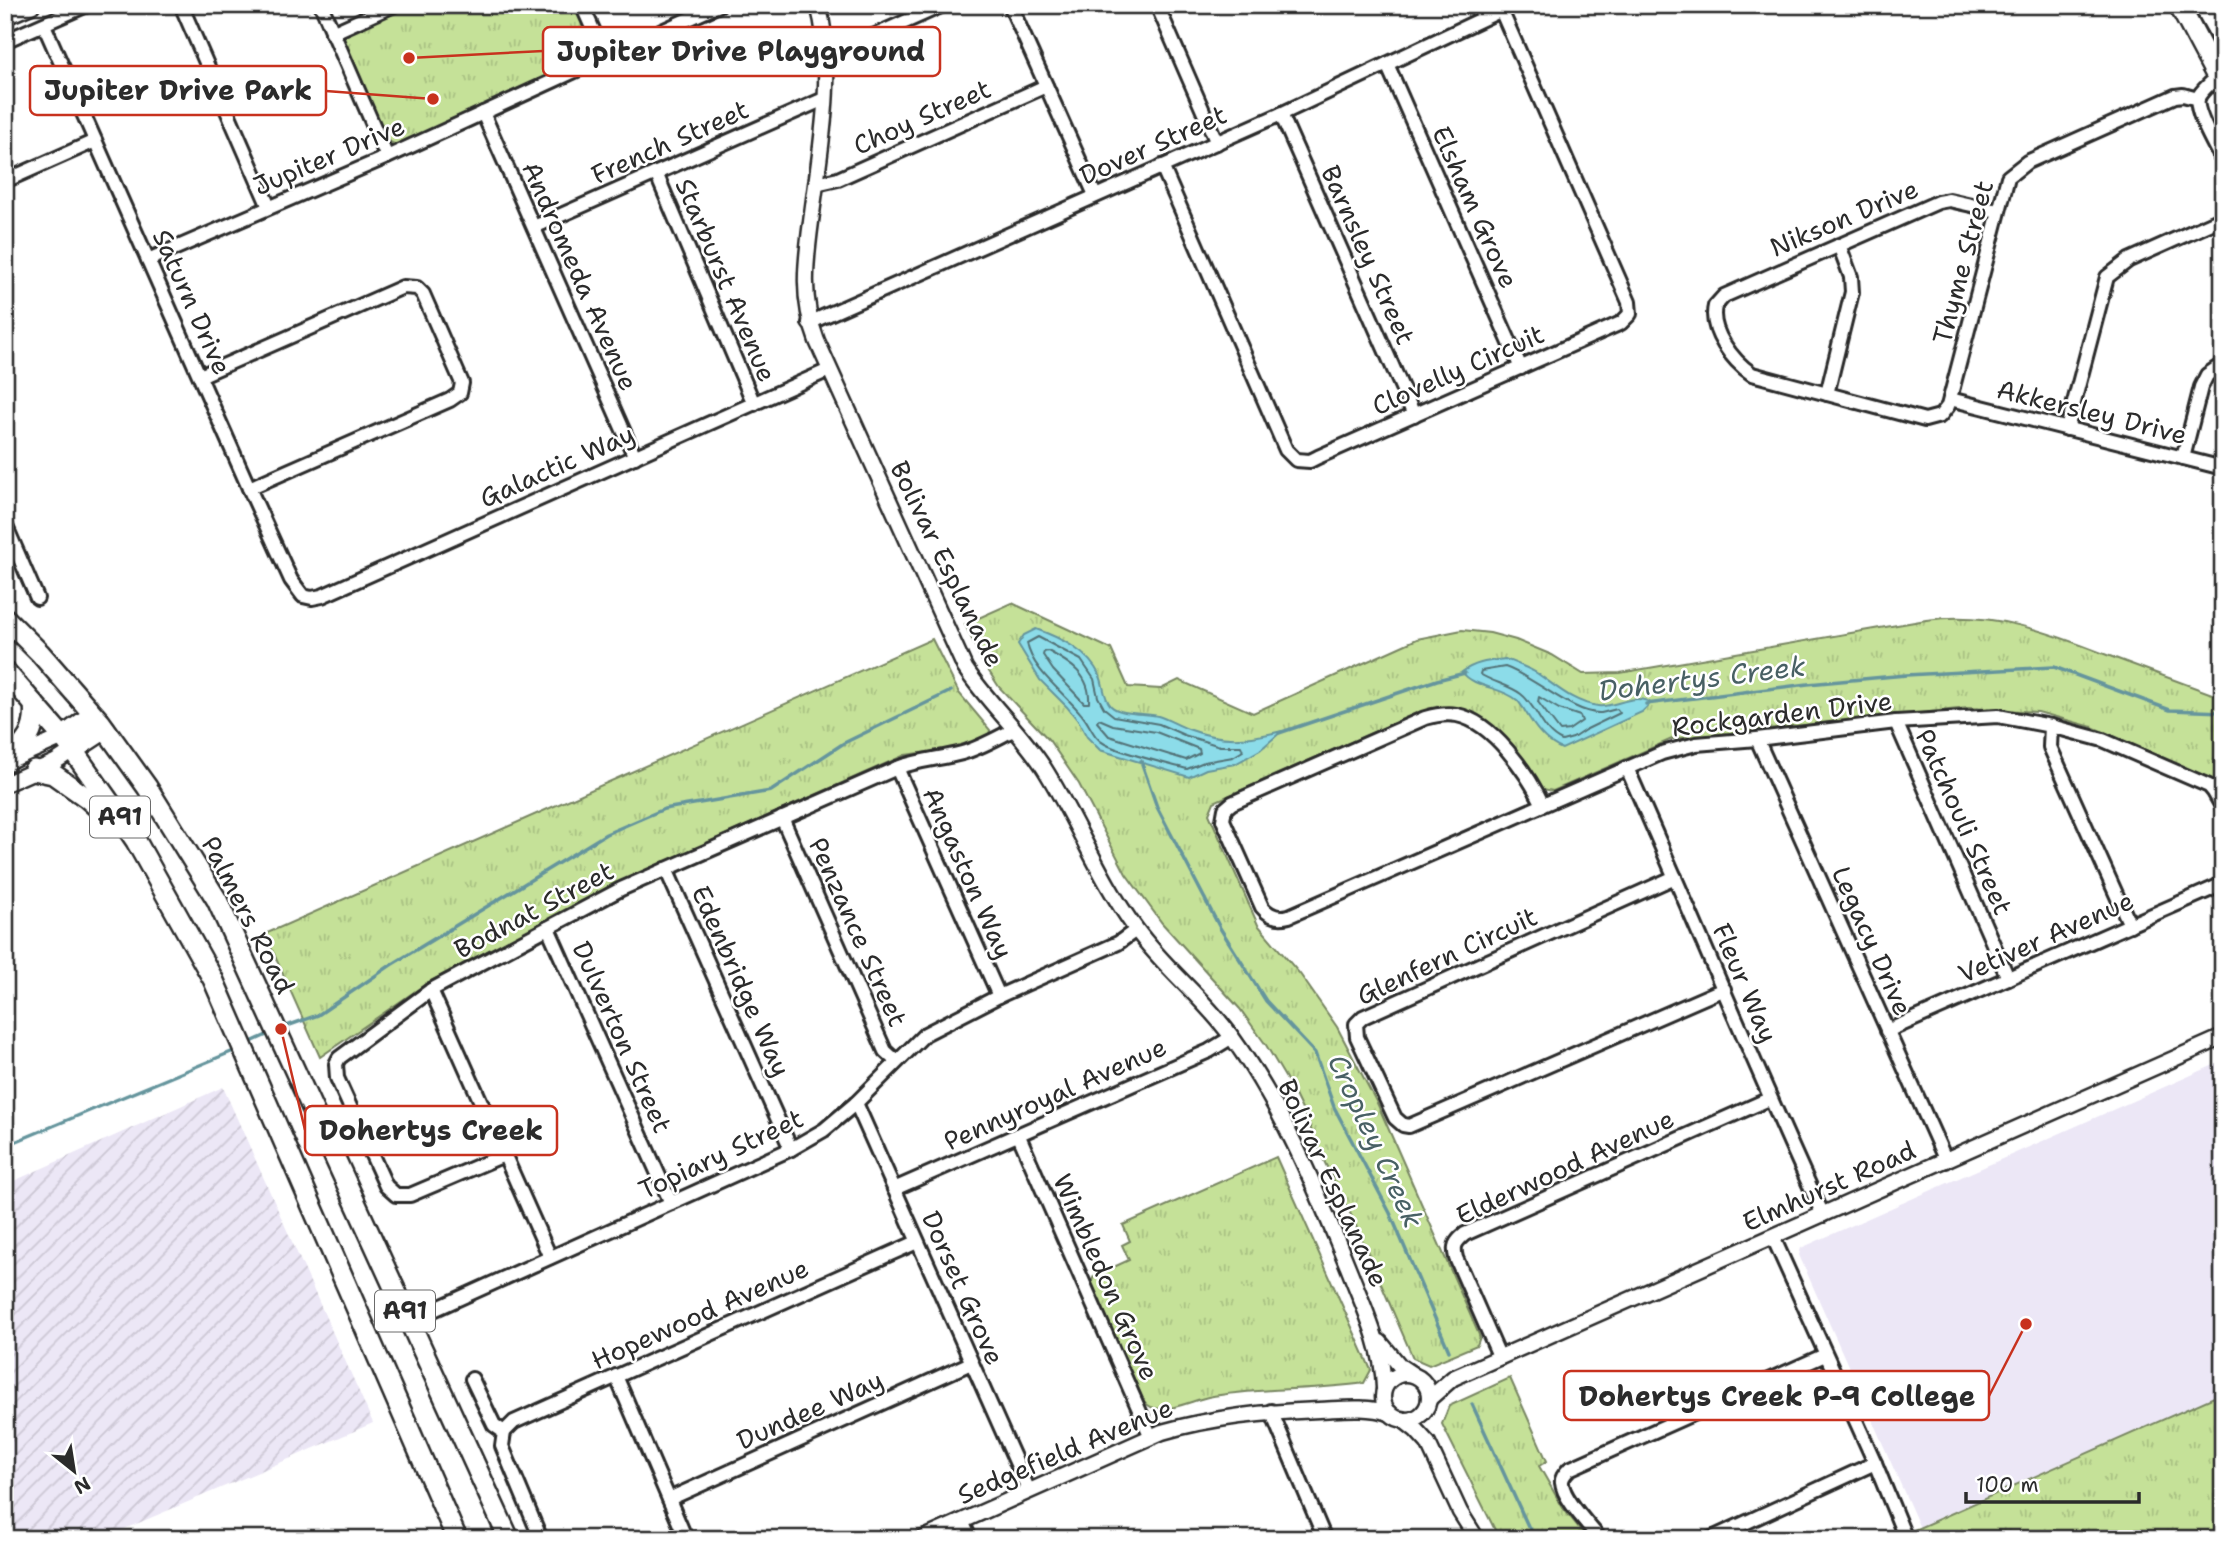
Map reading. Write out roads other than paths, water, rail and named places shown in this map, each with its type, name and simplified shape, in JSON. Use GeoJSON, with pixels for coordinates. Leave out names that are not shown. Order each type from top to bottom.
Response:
{"type":"FeatureCollection","features":[{"type":"Feature","properties":{"kind":"highway"},"geometry":{"type":"LineString","coordinates":[[2180,5],[2220,82]]}},
{"type":"Feature","properties":{"kind":"highway"},"geometry":{"type":"LineString","coordinates":[[2204,5],[2223,39]]}},
{"type":"Feature","properties":{"kind":"highway","name":"Palmers Road"},"geometry":{"type":"LineString","coordinates":[[5,618],[40,653],[99,722],[148,787],[210,889],[246,961],[509,1539]]}},
{"type":"Feature","properties":{"kind":"highway","name":"A91"},"geometry":{"type":"LineString","coordinates":[[5,671],[68,744],[136,841],[213,979],[457,1539]]}},
{"type":"Feature","properties":{"kind":"highway"},"geometry":{"type":"LineString","coordinates":[[5,762],[20,749],[33,729],[36,720],[34,704]]}},
{"type":"Feature","properties":{"kind":"highway"},"geometry":{"type":"LineString","coordinates":[[68,744],[99,722]]}},
{"type":"Feature","properties":{"kind":"highway"},"geometry":{"type":"LineString","coordinates":[[34,770],[53,774],[87,798],[136,841]]}},
{"type":"Feature","properties":{"kind":"main road"},"geometry":{"type":"LineString","coordinates":[[5,16],[31,5]]}},
{"type":"Feature","properties":{"kind":"street"},"geometry":{"type":"LineString","coordinates":[[5,41],[88,5]]}},
{"type":"Feature","properties":{"kind":"street"},"geometry":{"type":"LineString","coordinates":[[181,5],[269,207]]}},
{"type":"Feature","properties":{"kind":"street"},"geometry":{"type":"LineString","coordinates":[[321,5],[387,157]]}},
{"type":"Feature","properties":{"kind":"street"},"geometry":{"type":"LineString","coordinates":[[332,33],[394,5]]}},
{"type":"Feature","properties":{"kind":"street"},"geometry":{"type":"LineString","coordinates":[[582,5],[605,57]]}},
{"type":"Feature","properties":{"kind":"street","name":"Jupiter Drive"},"geometry":{"type":"LineString","coordinates":[[148,260],[387,157],[719,5]]}},
{"type":"Feature","properties":{"kind":"street","name":"Bolivar Esplanade"},"geometry":{"type":"LineString","coordinates":[[817,5],[822,27],[824,99],[804,282],[809,323],[956,649],[979,689],[1043,766],[1109,887],[1136,930],[1232,1037],[1270,1099],[1333,1230],[1375,1335],[1384,1371],[1384,1390]]}},
{"type":"Feature","properties":{"kind":"street"},"geometry":{"type":"LineString","coordinates":[[824,58],[943,5]]}},
{"type":"Feature","properties":{"kind":"street"},"geometry":{"type":"LineString","coordinates":[[1010,5],[1095,195]]}},
{"type":"Feature","properties":{"kind":"street"},"geometry":{"type":"LineString","coordinates":[[1157,5],[1217,143]]}},
{"type":"Feature","properties":{"kind":"street","name":"Dover Street"},"geometry":{"type":"LineString","coordinates":[[809,323],[1217,143],[1507,8]]}},
{"type":"Feature","properties":{"kind":"street","name":"Clovelly Circuit"},"geometry":{"type":"LineString","coordinates":[[1162,166],[1290,457],[1296,460],[1310,461],[1621,323],[1630,314],[1630,307],[1507,8]]}},
{"type":"Feature","properties":{"kind":"street","name":"Saturn Drive"},"geometry":{"type":"LineString","coordinates":[[44,24],[249,488],[291,580],[303,596]]}},
{"type":"Feature","properties":{"kind":"street","name":"Elsham Grove"},"geometry":{"type":"LineString","coordinates":[[1387,64],[1521,368]]}},
{"type":"Feature","properties":{"kind":"street"},"geometry":{"type":"LineString","coordinates":[[2220,82],[2198,99],[2199,112],[2223,162]]}},
{"type":"Feature","properties":{"kind":"street","name":"Choy Street"},"geometry":{"type":"LineString","coordinates":[[816,184],[838,179],[1046,86]]}},
{"type":"Feature","properties":{"kind":"street","name":"Thyme Street"},"geometry":{"type":"LineString","coordinates":[[1950,399],[2008,177],[2027,162],[2175,96],[2198,99]]}},
{"type":"Feature","properties":{"kind":"street","name":"French Street"},"geometry":{"type":"LineString","coordinates":[[534,228],[824,99]]}},
{"type":"Feature","properties":{"kind":"street","name":"Andromeda Avenue"},"geometry":{"type":"LineString","coordinates":[[483,113],[635,457]]}},
{"type":"Feature","properties":{"kind":"street","name":"Barnsley Street"},"geometry":{"type":"LineString","coordinates":[[1281,114],[1414,415]]}},
{"type":"Feature","properties":{"kind":"street"},"geometry":{"type":"LineString","coordinates":[[5,181],[95,141]]}},
{"type":"Feature","properties":{"kind":"street","name":"Starburst Avenue"},"geometry":{"type":"LineString","coordinates":[[656,173],[754,404]]}},
{"type":"Feature","properties":{"kind":"street","name":"Nikson Drive"},"geometry":{"type":"LineString","coordinates":[[1826,394],[1752,374],[1741,366],[1731,356],[1714,321],[1715,306],[1724,296],[1938,202],[1949,200],[1998,211]]}},
{"type":"Feature","properties":{"kind":"street"},"geometry":{"type":"LineString","coordinates":[[2067,429],[2107,276],[2129,260],[2223,218]]}},
{"type":"Feature","properties":{"kind":"street"},"geometry":{"type":"LineString","coordinates":[[1839,245],[1851,277],[1852,292],[1826,394],[1925,419],[1940,416],[1950,399]]}},
{"type":"Feature","properties":{"kind":"street"},"geometry":{"type":"LineString","coordinates":[[200,376],[399,289],[414,287],[423,294],[462,383],[460,393],[450,400],[249,488]]}},
{"type":"Feature","properties":{"kind":"street"},"geometry":{"type":"LineString","coordinates":[[2183,458],[2201,387],[2207,374],[2223,364]]}},
{"type":"Feature","properties":{"kind":"street","name":"Galactic Way"},"geometry":{"type":"LineString","coordinates":[[303,596],[322,596],[829,370]]}},
{"type":"Feature","properties":{"kind":"street","name":"Akkersley Drive"},"geometry":{"type":"LineString","coordinates":[[1950,399],[2223,468]]}},
{"type":"Feature","properties":{"kind":"street"},"geometry":{"type":"LineString","coordinates":[[5,524],[37,598]]}},
{"type":"Feature","properties":{"kind":"street","name":"Rockgarden Drive"},"geometry":{"type":"LineString","coordinates":[[1543,805],[1529,779],[1500,743],[1474,721],[1447,714],[1424,718],[1232,803],[1225,809],[1225,825],[1262,907],[1272,916],[1289,916],[1678,747],[1965,716],[1998,716],[2104,740],[2208,786],[2223,808]]}},
{"type":"Feature","properties":{"kind":"street","name":"Patchouli Street"},"geometry":{"type":"LineString","coordinates":[[1895,722],[2008,978]]}},
{"type":"Feature","properties":{"kind":"street"},"geometry":{"type":"LineString","coordinates":[[2051,726],[2050,747],[2130,925]]}},
{"type":"Feature","properties":{"kind":"street","name":"Bodnat Street"},"geometry":{"type":"LineString","coordinates":[[504,1155],[410,1195],[396,1195],[386,1186],[337,1078],[336,1064],[345,1053],[431,990],[621,889],[897,768],[916,761],[969,751],[1013,730]]}},
{"type":"Feature","properties":{"kind":"street","name":"Legacy Drive"},"geometry":{"type":"LineString","coordinates":[[1757,739],[1946,1161]]}},
{"type":"Feature","properties":{"kind":"street"},"geometry":{"type":"LineString","coordinates":[[5,762],[68,744]]}},
{"type":"Feature","properties":{"kind":"street"},"geometry":{"type":"LineString","coordinates":[[5,784],[55,762],[68,744]]}},
{"type":"Feature","properties":{"kind":"street","name":"Angaston Way"},"geometry":{"type":"LineString","coordinates":[[897,768],[999,996]]}},
{"type":"Feature","properties":{"kind":"street","name":"Fleur Way"},"geometry":{"type":"LineString","coordinates":[[1627,768],[1769,1099],[1823,1215]]}},
{"type":"Feature","properties":{"kind":"street","name":"Penzance Street"},"geometry":{"type":"LineString","coordinates":[[782,818],[885,1051],[896,1061]]}},
{"type":"Feature","properties":{"kind":"street","name":"Edenbridge Way"},"geometry":{"type":"LineString","coordinates":[[666,869],[791,1149]]}},
{"type":"Feature","properties":{"kind":"street","name":"Glenfern Circuit"},"geometry":{"type":"LineString","coordinates":[[1675,877],[1363,1017],[1356,1024],[1357,1037],[1395,1118],[1403,1125],[1409,1126],[1724,989]]}},
{"type":"Feature","properties":{"kind":"street","name":"Vetiver Avenue"},"geometry":{"type":"LineString","coordinates":[[1887,1031],[2223,884]]}},
{"type":"Feature","properties":{"kind":"street","name":"Dulverton Street"},"geometry":{"type":"LineString","coordinates":[[548,928],[671,1203]]}},
{"type":"Feature","properties":{"kind":"street","name":"Topiary Street"},"geometry":{"type":"LineString","coordinates":[[409,1321],[791,1149],[824,1130],[856,1103],[925,1034],[999,996],[1118,943],[1136,930]]}},
{"type":"Feature","properties":{"kind":"street"},"geometry":{"type":"LineString","coordinates":[[431,990],[550,1257]]}},
{"type":"Feature","properties":{"kind":"street","name":"Pennyroyal Avenue"},"geometry":{"type":"LineString","coordinates":[[894,1189],[1209,1051],[1232,1037]]}},
{"type":"Feature","properties":{"kind":"street","name":"Elmhurst Road"},"geometry":{"type":"LineString","coordinates":[[1428,1403],[1453,1378],[2223,1037]]}},
{"type":"Feature","properties":{"kind":"street","name":"Elderwood Avenue"},"geometry":{"type":"LineString","coordinates":[[1500,1358],[1455,1258],[1453,1248],[1457,1240],[1465,1234],[1769,1099]]}},
{"type":"Feature","properties":{"kind":"street","name":"Dorset Grove"},"geometry":{"type":"LineString","coordinates":[[856,1103],[1028,1491]]}},
{"type":"Feature","properties":{"kind":"street","name":"Wimbledon Grove"},"geometry":{"type":"LineString","coordinates":[[1019,1136],[1151,1437]]}},
{"type":"Feature","properties":{"kind":"street"},"geometry":{"type":"LineString","coordinates":[[1773,1237],[1875,1463],[1906,1539]]}},
{"type":"Feature","properties":{"kind":"street","name":"Hopewood Avenue"},"geometry":{"type":"LineString","coordinates":[[503,1432],[514,1422],[917,1242]]}},
{"type":"Feature","properties":{"kind":"street","name":"Bolivar Esplanade"},"geometry":{"type":"LineString","coordinates":[[1375,1335],[1400,1366],[1417,1376]]}},
{"type":"Feature","properties":{"kind":"street"},"geometry":{"type":"LineString","coordinates":[[1600,1539],[1565,1492],[1563,1475],[1569,1469],[1825,1354]]}},
{"type":"Feature","properties":{"kind":"street","name":"Dundee Way"},"geometry":{"type":"LineString","coordinates":[[668,1499],[971,1363]]}},
{"type":"Feature","properties":{"kind":"street"},"geometry":{"type":"LineString","coordinates":[[616,1376],[686,1539]]}},
{"type":"Feature","properties":{"kind":"street"},"geometry":{"type":"LineString","coordinates":[[1428,1443],[1426,1385],[1417,1376],[1396,1376],[1384,1390],[1384,1405],[1428,1443],[1460,1512],[1476,1539]]}},
{"type":"Feature","properties":{"kind":"street","name":"Elmhurst Road"},"geometry":{"type":"LineString","coordinates":[[1417,1376],[1453,1378]]}},
{"type":"Feature","properties":{"kind":"street"},"geometry":{"type":"LineString","coordinates":[[472,1379],[494,1425],[503,1432],[502,1446],[541,1539]]}},
{"type":"Feature","properties":{"kind":"street","name":"Sedgefield Avenue"},"geometry":{"type":"LineString","coordinates":[[1354,1407],[1384,1390]]}},
{"type":"Feature","properties":{"kind":"street"},"geometry":{"type":"LineString","coordinates":[[1396,1416],[1413,1419],[1428,1403]]}},
{"type":"Feature","properties":{"kind":"street","name":"Sedgefield Avenue"},"geometry":{"type":"LineString","coordinates":[[922,1539],[1151,1437],[1192,1423],[1271,1412],[1354,1407],[1372,1408],[1396,1416]]}},
{"type":"Feature","properties":{"kind":"street"},"geometry":{"type":"LineString","coordinates":[[1271,1412],[1325,1539]]}},
{"type":"Feature","properties":{"kind":"street"},"geometry":{"type":"LineString","coordinates":[[1710,1539],[1875,1463]]}},
{"type":"Feature","properties":{"kind":"street"},"geometry":{"type":"LineString","coordinates":[[962,1521],[970,1539]]}},
{"type":"Feature","properties":{"kind":"water"},"geometry":{"type":"Polygon","coordinates":[[[1036,629],[1064,641],[1088,659],[1100,676],[1108,702],[1115,709],[1158,716],[1201,733],[1224,738],[1246,738],[1282,731],[1260,750],[1235,764],[1206,769],[1189,777],[1100,750],[1087,737],[1067,707],[1040,680],[1018,644],[1024,635],[1036,629]]]}},
{"type":"Feature","properties":{"kind":"water"},"geometry":{"type":"Polygon","coordinates":[[[1505,659],[1535,672],[1565,693],[1589,704],[1604,706],[1638,699],[1651,703],[1642,712],[1562,749],[1540,733],[1517,700],[1474,681],[1462,672],[1477,664],[1505,659]]]}},
{"type":"Feature","properties":{"kind":"waterway","name":"Dohertys Creek"},"geometry":{"type":"LineString","coordinates":[[1646,704],[1906,675],[2054,667],[2170,710],[2223,712]]}},
{"type":"Feature","properties":{"kind":"waterway","name":"Dohertys Creek"},"geometry":{"type":"LineString","coordinates":[[1279,733],[1465,673]]}},
{"type":"Feature","properties":{"kind":"waterway","name":"Dohertys Creek"},"geometry":{"type":"LineString","coordinates":[[284,1027],[318,1015],[391,965],[606,834],[664,809],[771,791],[844,743],[951,691]]}},
{"type":"Feature","properties":{"kind":"waterway","name":"Cropley Creek"},"geometry":{"type":"LineString","coordinates":[[1141,761],[1157,807],[1220,928],[1266,1001],[1315,1053],[1334,1107],[1390,1213],[1449,1351]]}},
{"type":"Feature","properties":{"kind":"waterway","name":"Dohertys Creek"},"geometry":{"type":"LineString","coordinates":[[249,1043],[271,1033]]}},
{"type":"Feature","properties":{"kind":"waterway","name":"Dohertys Creek"},"geometry":{"type":"LineString","coordinates":[[5,1146],[236,1050]]}},
{"type":"Feature","properties":{"kind":"waterway","name":"Cropley Creek"},"geometry":{"type":"LineString","coordinates":[[1472,1404],[1528,1526],[1538,1539]]}},
{"type":"Feature","properties":{"kind":"place","name":"Jupiter Drive Playground"},"geometry":{"type":"Point","coordinates":[409,58]}},
{"type":"Feature","properties":{"kind":"place","name":"Jupiter Drive Park"},"geometry":{"type":"Point","coordinates":[433,99]}},
{"type":"Feature","properties":{"kind":"place","name":"Dohertys Creek"},"geometry":{"type":"Point","coordinates":[281,1029]}},
{"type":"Feature","properties":{"kind":"place","name":"Dohertys Creek P-9 College"},"geometry":{"type":"Point","coordinates":[2026,1324]}}]}
